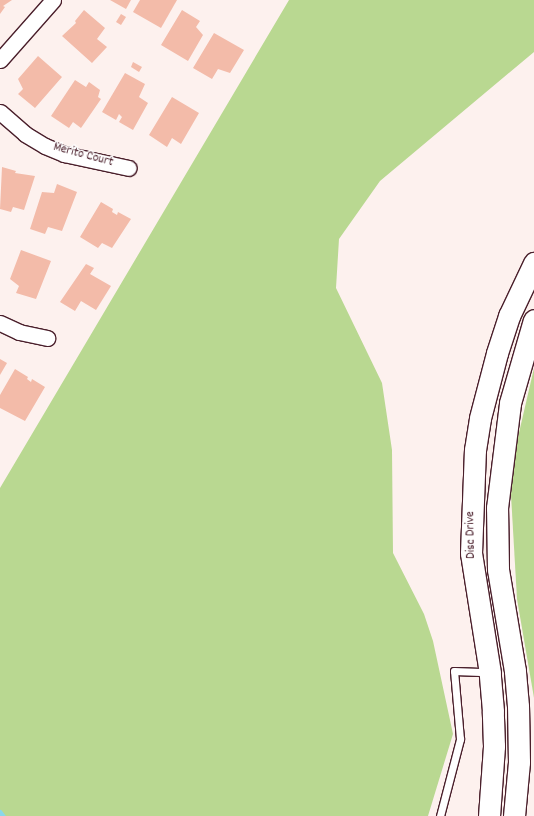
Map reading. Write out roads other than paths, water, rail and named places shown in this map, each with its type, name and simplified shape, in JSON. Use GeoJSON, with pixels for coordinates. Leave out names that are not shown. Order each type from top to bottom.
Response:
{"type":"FeatureCollection","features":[{"type":"Feature","properties":{"kind":"main road","name":"Disc Drive"},"geometry":{"type":"LineString","coordinates":[[489,816],[494,746],[490,673],[471,553],[475,450],[480,418],[497,353],[512,309],[534,262]]}},
{"type":"Feature","properties":{"kind":"main road","name":"Disc Drive"},"geometry":{"type":"LineString","coordinates":[[514,816],[519,762],[518,706],[515,671],[498,569],[497,508],[510,403],[534,320]]}},
{"type":"Feature","properties":{"kind":"street"},"geometry":{"type":"LineString","coordinates":[[0,60],[53,0]]}},
{"type":"Feature","properties":{"kind":"street","name":"Merito Court"},"geometry":{"type":"LineString","coordinates":[[0,112],[25,134],[45,146],[64,154],[129,168]]}},
{"type":"Feature","properties":{"kind":"street"},"geometry":{"type":"LineString","coordinates":[[0,322],[19,332],[47,338]]}},
{"type":"Feature","properties":{"kind":"lane"},"geometry":{"type":"LineString","coordinates":[[440,816],[460,738],[454,671],[490,673]]}},
{"type":"Feature","properties":{"kind":"waterway"},"geometry":{"type":"LineString","coordinates":[[0,812],[3,816]]}}]}
